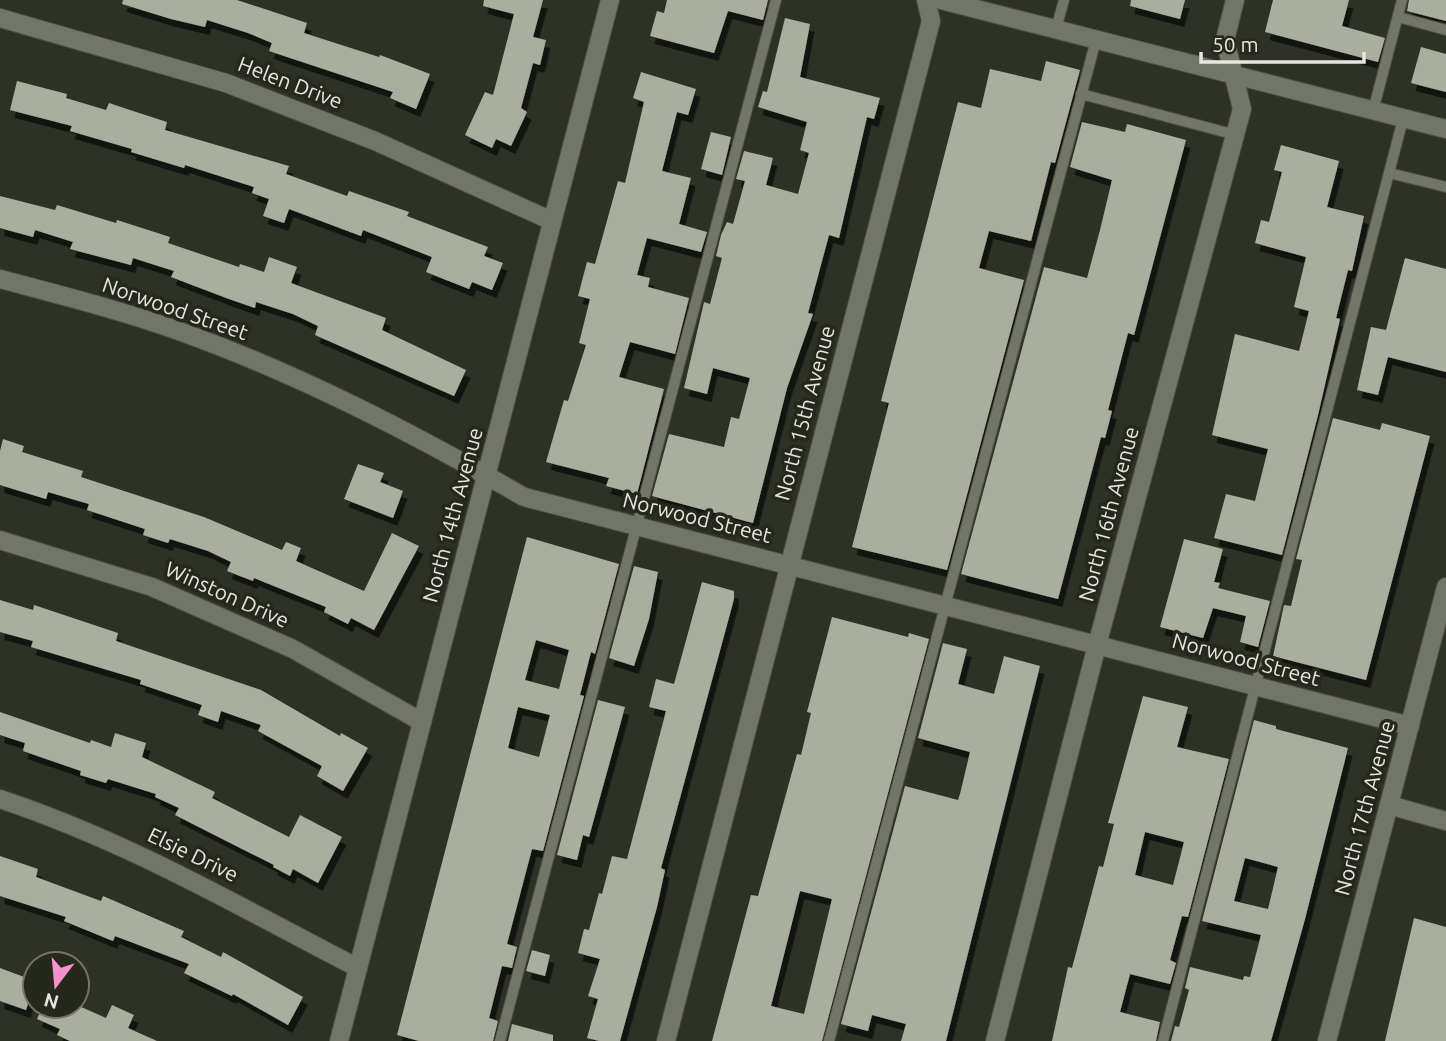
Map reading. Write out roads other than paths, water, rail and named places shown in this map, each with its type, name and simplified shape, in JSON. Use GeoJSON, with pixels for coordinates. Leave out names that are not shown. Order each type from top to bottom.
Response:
{"type":"FeatureCollection","features":[{"type":"Feature","properties":{"kind":"street","name":"North 14th Avenue"},"geometry":{"type":"LineString","coordinates":[[339,1041],[610,0]]}},
{"type":"Feature","properties":{"kind":"street","name":"North 15th Avenue"},"geometry":{"type":"LineString","coordinates":[[666,1041],[931,21],[926,0]]}},
{"type":"Feature","properties":{"kind":"street"},"geometry":{"type":"LineString","coordinates":[[941,0],[1446,130]]}},
{"type":"Feature","properties":{"kind":"street","name":"North 16th Avenue"},"geometry":{"type":"LineString","coordinates":[[995,1041],[1097,645],[1242,109],[1225,40],[1235,0]]}},
{"type":"Feature","properties":{"kind":"street","name":"Helen Drive"},"geometry":{"type":"LineString","coordinates":[[0,18],[111,47],[239,87],[375,141],[552,221]]}},
{"type":"Feature","properties":{"kind":"street","name":"Norwood Street"},"geometry":{"type":"LineString","coordinates":[[0,279],[179,331],[264,365],[459,458],[524,497],[1410,726]]}},
{"type":"Feature","properties":{"kind":"street","name":"Winston Drive"},"geometry":{"type":"LineString","coordinates":[[0,540],[152,587],[293,649],[422,722]]}},
{"type":"Feature","properties":{"kind":"street","name":"North 17th Avenue"},"geometry":{"type":"LineString","coordinates":[[1327,1041],[1446,587]]}},
{"type":"Feature","properties":{"kind":"street","name":"Elsie Drive"},"geometry":{"type":"LineString","coordinates":[[0,799],[68,823],[191,878],[358,968]]}},
{"type":"Feature","properties":{"kind":"street"},"geometry":{"type":"LineString","coordinates":[[1389,805],[1446,821]]}},
{"type":"Feature","properties":{"kind":"lane"},"geometry":{"type":"LineString","coordinates":[[500,1041],[776,0]]}},
{"type":"Feature","properties":{"kind":"lane"},"geometry":{"type":"LineString","coordinates":[[1056,29],[1064,0]]}},
{"type":"Feature","properties":{"kind":"lane"},"geometry":{"type":"LineString","coordinates":[[1373,111],[1402,0]]}},
{"type":"Feature","properties":{"kind":"lane"},"geometry":{"type":"LineString","coordinates":[[1398,17],[1446,30]]}},
{"type":"Feature","properties":{"kind":"lane"},"geometry":{"type":"LineString","coordinates":[[829,1041],[943,605],[1096,40]]}},
{"type":"Feature","properties":{"kind":"lane"},"geometry":{"type":"LineString","coordinates":[[1081,94],[1236,135]]}},
{"type":"Feature","properties":{"kind":"lane"},"geometry":{"type":"LineString","coordinates":[[1163,1041],[1403,119]]}},
{"type":"Feature","properties":{"kind":"lane"},"geometry":{"type":"LineString","coordinates":[[1389,173],[1446,187]]}}]}
